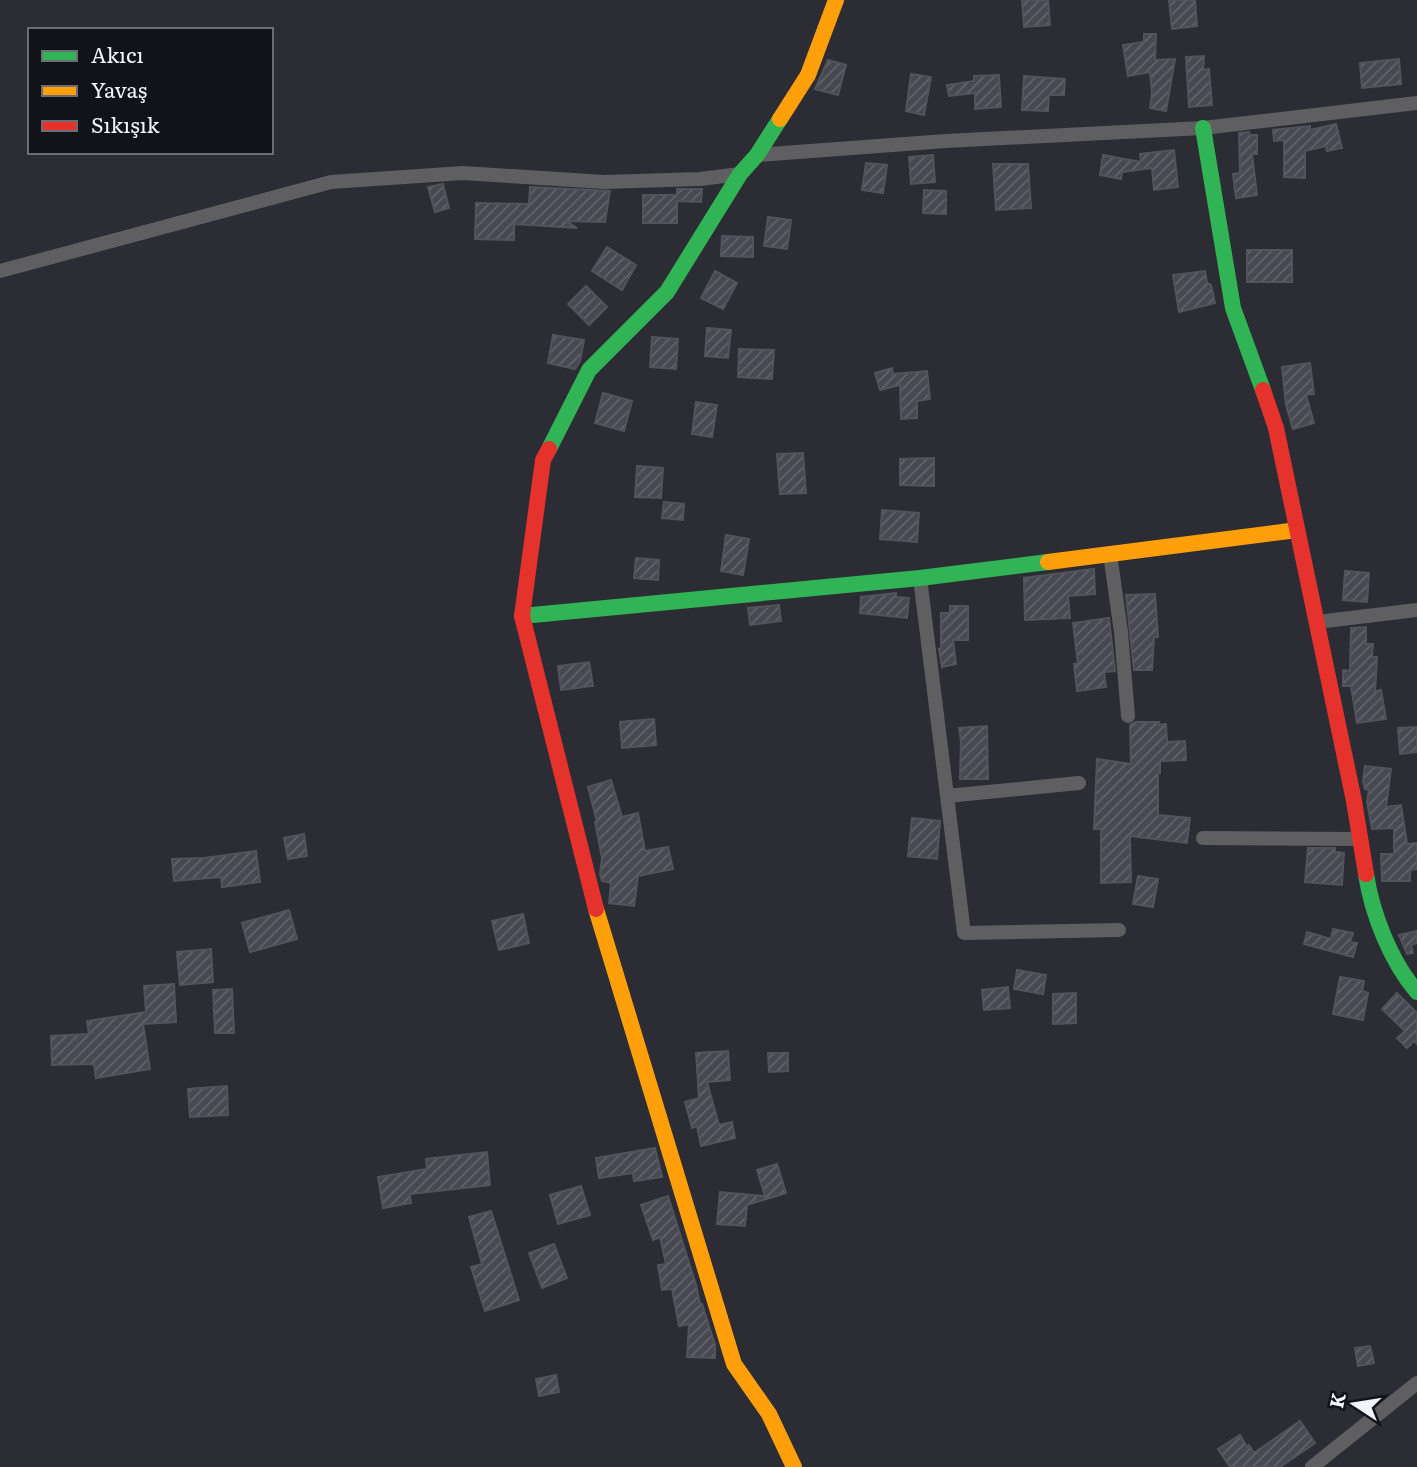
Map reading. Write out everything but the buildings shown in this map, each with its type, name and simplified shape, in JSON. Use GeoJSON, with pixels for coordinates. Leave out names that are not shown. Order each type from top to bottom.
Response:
{"type":"FeatureCollection","features":[{"type":"Feature","properties":{"kind":"street"},"geometry":{"type":"LineString","coordinates":[[794,1467],[769,1415],[734,1364],[587,878],[522,616],[543,460],[589,370],[667,292],[740,174],[757,155],[808,75],[836,0]]}},
{"type":"Feature","properties":{"kind":"street"},"geometry":{"type":"LineString","coordinates":[[757,155],[946,141],[1203,128],[1417,103]]}},
{"type":"Feature","properties":{"kind":"street"},"geometry":{"type":"LineString","coordinates":[[1203,128],[1233,308],[1276,429],[1317,622],[1369,896],[1400,972],[1417,992]]}},
{"type":"Feature","properties":{"kind":"street"},"geometry":{"type":"LineString","coordinates":[[0,271],[331,183],[463,173],[604,182],[700,179],[740,174]]}},
{"type":"Feature","properties":{"kind":"street"},"geometry":{"type":"LineString","coordinates":[[522,616],[920,578],[1297,530]]}},
{"type":"Feature","properties":{"kind":"street"},"geometry":{"type":"LineString","coordinates":[[1110,554],[1121,632],[1128,716]]}},
{"type":"Feature","properties":{"kind":"street"},"geometry":{"type":"LineString","coordinates":[[920,578],[964,933],[1119,930]]}},
{"type":"Feature","properties":{"kind":"street"},"geometry":{"type":"LineString","coordinates":[[1317,622],[1417,610]]}},
{"type":"Feature","properties":{"kind":"street"},"geometry":{"type":"LineString","coordinates":[[947,796],[1079,783]]}},
{"type":"Feature","properties":{"kind":"street"},"geometry":{"type":"LineString","coordinates":[[1203,838],[1360,839]]}},
{"type":"Feature","properties":{"kind":"street"},"geometry":{"type":"LineString","coordinates":[[1312,1467],[1417,1383]]}},
{"type":"Feature","properties":{"kind":"traffic: fast"},"geometry":{"type":"LineString","coordinates":[[549,449],[589,370],[667,292],[740,174],[757,155],[780,119]]}},
{"type":"Feature","properties":{"kind":"traffic: fast"},"geometry":{"type":"LineString","coordinates":[[1203,128],[1233,308],[1263,390]]}},
{"type":"Feature","properties":{"kind":"traffic: fast"},"geometry":{"type":"LineString","coordinates":[[522,616],[920,578],[1048,562]]}},
{"type":"Feature","properties":{"kind":"traffic: fast"},"geometry":{"type":"LineString","coordinates":[[1366,874],[1384,937],[1399,967],[1417,992]]}},
{"type":"Feature","properties":{"kind":"traffic: slow"},"geometry":{"type":"LineString","coordinates":[[780,119],[808,75],[836,0]]}},
{"type":"Feature","properties":{"kind":"traffic: slow"},"geometry":{"type":"LineString","coordinates":[[1048,562],[1297,530]]}},
{"type":"Feature","properties":{"kind":"traffic: slow"},"geometry":{"type":"LineString","coordinates":[[596,909],[734,1364],[769,1414],[794,1467]]}},
{"type":"Feature","properties":{"kind":"traffic: jam"},"geometry":{"type":"LineString","coordinates":[[1263,390],[1276,428],[1354,801],[1366,874]]}},
{"type":"Feature","properties":{"kind":"traffic: jam"},"geometry":{"type":"LineString","coordinates":[[549,449],[543,460],[522,616],[596,909]]}}]}
